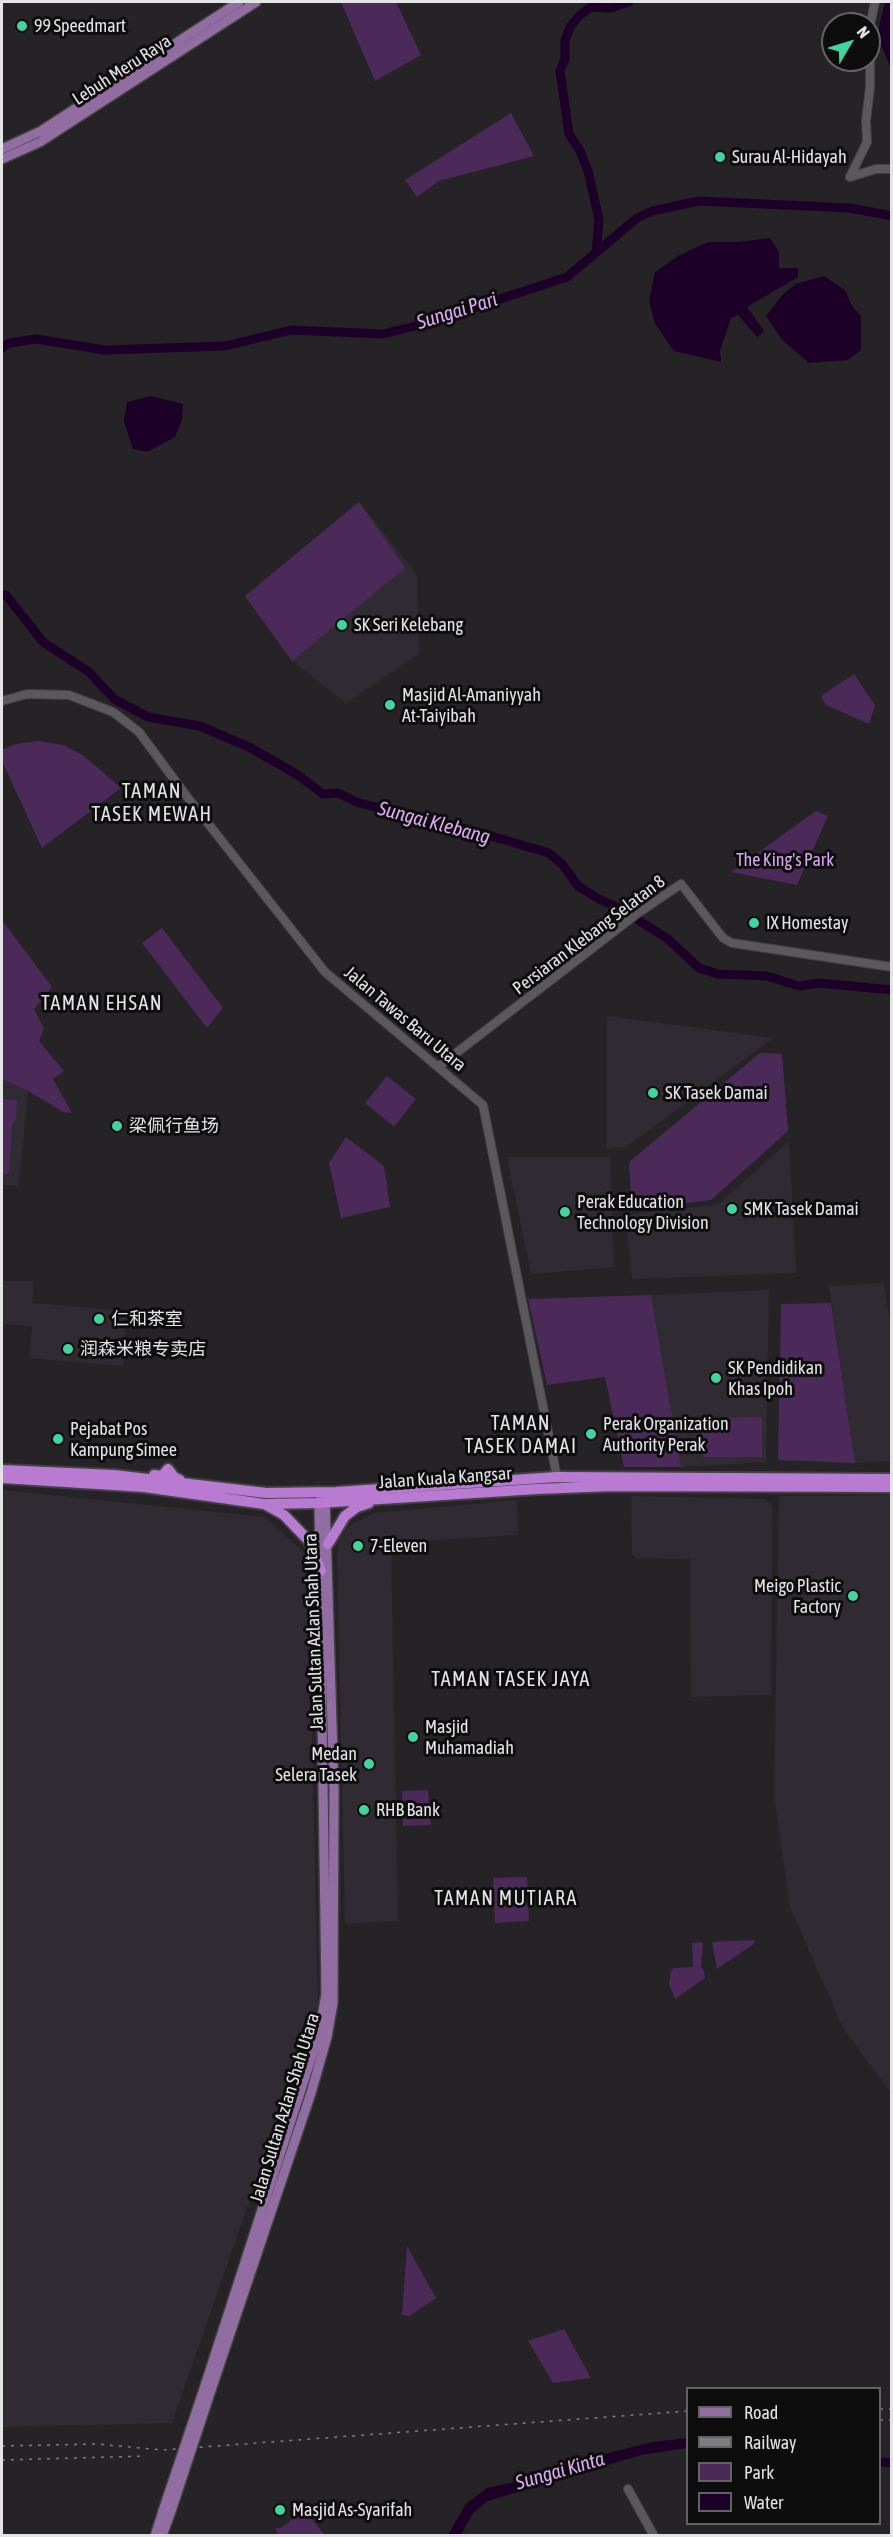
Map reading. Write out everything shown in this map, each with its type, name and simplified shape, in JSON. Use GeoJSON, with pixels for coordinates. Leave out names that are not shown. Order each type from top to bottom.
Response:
{"type":"FeatureCollection","features":[{"type":"Feature","properties":{"kind":"highway"},"geometry":{"type":"LineString","coordinates":[[125,1481],[140,1474],[162,1476],[168,1469],[174,1477],[183,1482]]}},
{"type":"Feature","properties":{"kind":"highway","name":"Jalan Kuala Kangsar"},"geometry":{"type":"LineString","coordinates":[[2,1470],[125,1481],[264,1504],[452,1483],[533,1477],[891,1479]]}},
{"type":"Feature","properties":{"kind":"highway"},"geometry":{"type":"LineString","coordinates":[[452,1483],[463,1487],[505,1484],[518,1490],[533,1477]]}},
{"type":"Feature","properties":{"kind":"highway"},"geometry":{"type":"LineString","coordinates":[[537,1489],[549,1484],[557,1477],[564,1483],[630,1483],[635,1486]]}},
{"type":"Feature","properties":{"kind":"highway","name":"Jalan Kuala Kangsar"},"geometry":{"type":"LineString","coordinates":[[2,1478],[168,1480],[323,1499],[377,1499],[537,1489],[635,1486],[891,1487]]}},
{"type":"Feature","properties":{"kind":"highway"},"geometry":{"type":"LineString","coordinates":[[168,1480],[173,1487],[225,1498]]}},
{"type":"Feature","properties":{"kind":"highway"},"geometry":{"type":"LineString","coordinates":[[328,1544],[345,1516],[357,1507],[377,1499]]}},
{"type":"Feature","properties":{"kind":"highway"},"geometry":{"type":"LineString","coordinates":[[264,1504],[284,1515],[309,1541],[321,1571]]}},
{"type":"Feature","properties":{"kind":"main road","name":"Lebuh Meru Raya"},"geometry":{"type":"LineString","coordinates":[[2,149],[49,126],[239,2]]}},
{"type":"Feature","properties":{"kind":"main road","name":"Lebuh Meru Raya"},"geometry":{"type":"LineString","coordinates":[[2,159],[40,142],[256,2]]}},
{"type":"Feature","properties":{"kind":"main road","name":"Jalan Sultan Azlan Shah Utara"},"geometry":{"type":"LineString","coordinates":[[162,2535],[167,2511],[311,2093],[327,2037],[333,2003],[334,1793],[328,1544],[323,1499]]}},
{"type":"Feature","properties":{"kind":"main road","name":"Jalan Sultan Azlan Shah Utara"},"geometry":{"type":"LineString","coordinates":[[208,2390],[319,2034],[326,1994],[321,1571],[323,1499]]}},
{"type":"Feature","properties":{"kind":"main road"},"geometry":{"type":"LineString","coordinates":[[324,1777],[326,1786],[334,1793],[328,1796],[325,1818]]}},
{"type":"Feature","properties":{"kind":"main road","name":"Jalan Sultan Azlan Shah Utara"},"geometry":{"type":"LineString","coordinates":[[155,2535],[167,2511]]}},
{"type":"Feature","properties":{"kind":"street"},"geometry":{"type":"LineString","coordinates":[[875,2],[870,25],[867,142],[850,177],[876,169],[891,169]]}},
{"type":"Feature","properties":{"kind":"street","name":"Jalan Tawas Baru Utara"},"geometry":{"type":"LineString","coordinates":[[2,701],[27,694],[69,695],[113,712],[140,732],[188,798],[325,972],[482,1103],[557,1477]]}},
{"type":"Feature","properties":{"kind":"street","name":"Persiaran Klebang Selatan 8"},"geometry":{"type":"LineString","coordinates":[[438,1067],[638,913],[681,884],[723,938],[732,943],[891,967]]}},
{"type":"Feature","properties":{"kind":"street"},"geometry":{"type":"LineString","coordinates":[[628,2489],[654,2535]]}},
{"type":"Feature","properties":{"kind":"shaded area","name":"SK Seri Kelebang"},"geometry":{"type":"Polygon","coordinates":[[[359,502],[417,575],[419,654],[346,703],[292,661],[245,596],[359,502]]]}},
{"type":"Feature","properties":{"kind":"shaded area","name":"SK Tasek Damai"},"geometry":{"type":"Polygon","coordinates":[[[607,1016],[773,1038],[626,1147],[607,1149],[607,1016]]]}},
{"type":"Feature","properties":{"kind":"shaded area"},"geometry":{"type":"Polygon","coordinates":[[[2,1079],[28,1091],[19,1186],[2,1185],[2,1079]]]}},
{"type":"Feature","properties":{"kind":"shaded area","name":"SMK Tasek Damai"},"geometry":{"type":"Polygon","coordinates":[[[789,1141],[796,1273],[632,1279],[625,1215],[719,1204],[789,1141]]]}},
{"type":"Feature","properties":{"kind":"shaded area","name":"Perak Education Technology Division"},"geometry":{"type":"Polygon","coordinates":[[[507,1157],[610,1157],[614,1267],[531,1274],[507,1157]]]}},
{"type":"Feature","properties":{"kind":"shaded area"},"geometry":{"type":"Polygon","coordinates":[[[2,1281],[33,1281],[33,1306],[34,1303],[127,1311],[123,1366],[29,1358],[32,1326],[2,1324],[2,1281]]]}},
{"type":"Feature","properties":{"kind":"shaded area"},"geometry":{"type":"Polygon","coordinates":[[[884,1283],[891,1329],[891,1461],[855,1463],[829,1286],[884,1283]]]}},
{"type":"Feature","properties":{"kind":"shaded area","name":"SK Pendidikan Khas Ipoh"},"geometry":{"type":"Polygon","coordinates":[[[769,1290],[766,1462],[681,1467],[651,1295],[769,1290]]]}},
{"type":"Feature","properties":{"kind":"shaded area"},"geometry":{"type":"Polygon","coordinates":[[[2,1490],[265,1517],[308,1556],[318,2004],[172,2423],[2,2427],[2,1490]]]}},
{"type":"Feature","properties":{"kind":"shaded area"},"geometry":{"type":"Polygon","coordinates":[[[892,1495],[891,2093],[843,2028],[790,1907],[774,1795],[779,1496],[892,1495]]]}},
{"type":"Feature","properties":{"kind":"shaded area"},"geometry":{"type":"Polygon","coordinates":[[[631,1496],[765,1499],[772,1506],[771,1695],[691,1697],[690,1559],[636,1558],[632,1554],[631,1496]]]}},
{"type":"Feature","properties":{"kind":"shaded area"},"geometry":{"type":"Polygon","coordinates":[[[517,1500],[518,1535],[391,1543],[398,1921],[345,1924],[337,1556],[339,1540],[348,1527],[373,1513],[517,1500]]]}},
{"type":"Feature","properties":{"kind":"green space"},"geometry":{"type":"Polygon","coordinates":[[[341,2],[396,2],[421,55],[375,81],[341,2]]]}},
{"type":"Feature","properties":{"kind":"green space"},"geometry":{"type":"Polygon","coordinates":[[[511,113],[534,156],[439,181],[417,197],[405,180],[511,113]]]}},
{"type":"Feature","properties":{"kind":"green space"},"geometry":{"type":"Polygon","coordinates":[[[359,502],[405,568],[292,661],[245,596],[359,502]]]}},
{"type":"Feature","properties":{"kind":"green space"},"geometry":{"type":"Polygon","coordinates":[[[854,674],[875,705],[869,724],[826,705],[821,696],[854,674]]]}},
{"type":"Feature","properties":{"kind":"green space"},"geometry":{"type":"Polygon","coordinates":[[[38,741],[63,745],[84,756],[121,788],[42,848],[2,761],[2,750],[16,744],[38,741]]]}},
{"type":"Feature","properties":{"kind":"green space","name":"The King's Park"},"geometry":{"type":"Polygon","coordinates":[[[816,811],[828,816],[797,885],[731,872],[816,811]]]}},
{"type":"Feature","properties":{"kind":"green space"},"geometry":{"type":"Polygon","coordinates":[[[2,923],[52,987],[34,1009],[44,1029],[39,1041],[64,1071],[53,1079],[72,1113],[63,1112],[28,1091],[2,1079],[2,923]]]}},
{"type":"Feature","properties":{"kind":"green space"},"geometry":{"type":"Polygon","coordinates":[[[162,928],[223,1008],[207,1028],[142,943],[162,928]]]}},
{"type":"Feature","properties":{"kind":"green space"},"geometry":{"type":"Polygon","coordinates":[[[760,1053],[782,1054],[788,1131],[711,1200],[632,1210],[629,1162],[760,1053]]]}},
{"type":"Feature","properties":{"kind":"green space"},"geometry":{"type":"Polygon","coordinates":[[[387,1076],[416,1099],[394,1127],[365,1103],[387,1076]]]}},
{"type":"Feature","properties":{"kind":"green space"},"geometry":{"type":"Polygon","coordinates":[[[2,1099],[17,1100],[16,1119],[12,1125],[9,1174],[2,1174],[2,1099]]]}},
{"type":"Feature","properties":{"kind":"green space"},"geometry":{"type":"Polygon","coordinates":[[[346,1137],[384,1166],[390,1207],[341,1218],[329,1163],[346,1137]]]}},
{"type":"Feature","properties":{"kind":"green space"},"geometry":{"type":"Polygon","coordinates":[[[651,1295],[681,1467],[624,1467],[605,1377],[547,1385],[528,1299],[651,1295]]]}},
{"type":"Feature","properties":{"kind":"green space"},"geometry":{"type":"Polygon","coordinates":[[[831,1303],[855,1463],[778,1460],[781,1304],[831,1303]]]}},
{"type":"Feature","properties":{"kind":"green space"},"geometry":{"type":"Polygon","coordinates":[[[762,1417],[762,1457],[703,1457],[702,1418],[762,1417]]]}},
{"type":"Feature","properties":{"kind":"green space"},"geometry":{"type":"Polygon","coordinates":[[[428,1790],[431,1825],[403,1826],[402,1791],[428,1790]]]}},
{"type":"Feature","properties":{"kind":"green space"},"geometry":{"type":"Polygon","coordinates":[[[527,1877],[529,1921],[495,1923],[493,1878],[527,1877]]]}},
{"type":"Feature","properties":{"kind":"green space"},"geometry":{"type":"Polygon","coordinates":[[[755,1940],[754,1944],[717,1969],[712,1942],[755,1940]]]}},
{"type":"Feature","properties":{"kind":"green space"},"geometry":{"type":"Polygon","coordinates":[[[692,1943],[703,1943],[701,1967],[705,1978],[675,1999],[669,1984],[671,1971],[674,1968],[693,1967],[692,1943]]]}},
{"type":"Feature","properties":{"kind":"green space"},"geometry":{"type":"Polygon","coordinates":[[[407,2246],[436,2298],[409,2316],[402,2315],[407,2246]]]}},
{"type":"Feature","properties":{"kind":"green space"},"geometry":{"type":"Polygon","coordinates":[[[564,2329],[591,2378],[553,2383],[528,2341],[564,2329]]]}},
{"type":"Feature","properties":{"kind":"green space"},"geometry":{"type":"Polygon","coordinates":[[[304,2510],[325,2535],[279,2535],[275,2528],[281,2528],[304,2510]]]}},
{"type":"Feature","properties":{"kind":"water"},"geometry":{"type":"Polygon","coordinates":[[[885,2],[891,2],[891,69],[881,45],[881,18],[885,2]]]}},
{"type":"Feature","properties":{"kind":"water"},"geometry":{"type":"Polygon","coordinates":[[[770,238],[779,252],[779,268],[798,268],[798,277],[747,307],[764,331],[757,337],[738,315],[731,318],[720,351],[721,362],[674,351],[655,324],[649,301],[655,272],[678,256],[708,242],[739,242],[770,238]]]}},
{"type":"Feature","properties":{"kind":"water"},"geometry":{"type":"Polygon","coordinates":[[[824,276],[845,290],[852,306],[861,316],[861,350],[848,360],[809,363],[782,340],[766,316],[783,294],[796,284],[824,276]]]}},
{"type":"Feature","properties":{"kind":"water"},"geometry":{"type":"Polygon","coordinates":[[[151,396],[183,404],[182,420],[175,437],[147,452],[133,449],[124,421],[127,402],[151,396]]]}},
{"type":"Feature","properties":{"kind":"water","name":"Sungai Kinta"},"geometry":{"type":"Polygon","coordinates":[[[686,2438],[686,2448],[641,2455],[488,2501],[473,2513],[461,2535],[448,2535],[466,2504],[487,2488],[653,2442],[686,2438]]]}},
{"type":"Feature","properties":{"kind":"waterway"},"geometry":{"type":"LineString","coordinates":[[596,252],[599,220],[588,171],[580,151],[569,134],[560,71],[565,59],[565,40],[570,27],[579,16],[591,7],[611,8],[629,2]]}},
{"type":"Feature","properties":{"kind":"waterway","name":"Sungai Pari"},"geometry":{"type":"LineString","coordinates":[[2,348],[9,343],[36,339],[105,350],[225,346],[291,330],[383,334],[427,323],[567,277],[637,218],[652,211],[699,201],[850,208],[892,216]]}},
{"type":"Feature","properties":{"kind":"waterway","name":"Sungai Klebang"},"geometry":{"type":"LineString","coordinates":[[2,595],[6,595],[43,642],[89,672],[114,699],[148,717],[200,726],[249,747],[298,775],[323,794],[338,793],[359,803],[471,830],[549,853],[562,864],[578,886],[619,908],[668,939],[699,968],[718,974],[767,976],[799,986],[819,983],[892,990]]}},
{"type":"Feature","properties":{"kind":"waterway","name":"Sungai Kinta"},"geometry":{"type":"LineString","coordinates":[[881,2462],[892,2463]]}},
{"type":"Feature","properties":{"kind":"railway"},"geometry":{"type":"LineString","coordinates":[[881,2409],[892,2409]]}},
{"type":"Feature","properties":{"kind":"railway"},"geometry":{"type":"LineString","coordinates":[[2,2446],[97,2444],[162,2450],[686,2411]]}},
{"type":"Feature","properties":{"kind":"railway"},"geometry":{"type":"LineString","coordinates":[[881,2420],[892,2420]]}},
{"type":"Feature","properties":{"kind":"railway"},"geometry":{"type":"LineString","coordinates":[[2,2460],[145,2456]]}},
{"type":"Feature","properties":{"kind":"place","name":"99 Speedmart"},"geometry":{"type":"Point","coordinates":[22,26]}},
{"type":"Feature","properties":{"kind":"place","name":"Surau Al-Hidayah"},"geometry":{"type":"Point","coordinates":[720,157]}},
{"type":"Feature","properties":{"kind":"place","name":"SK Seri Kelebang"},"geometry":{"type":"Point","coordinates":[342,625]}},
{"type":"Feature","properties":{"kind":"place","name":"Masjid Al-Amaniyyah At-Taiyibah"},"geometry":{"type":"Point","coordinates":[390,705]}},
{"type":"Feature","properties":{"kind":"place","name":"IX Homestay"},"geometry":{"type":"Point","coordinates":[754,923]}},
{"type":"Feature","properties":{"kind":"place","name":"SK Tasek Damai"},"geometry":{"type":"Point","coordinates":[653,1093]}},
{"type":"Feature","properties":{"kind":"place","name":"梁佩行鱼场"},"geometry":{"type":"Point","coordinates":[117,1126]}},
{"type":"Feature","properties":{"kind":"place","name":"SMK Tasek Damai"},"geometry":{"type":"Point","coordinates":[732,1209]}},
{"type":"Feature","properties":{"kind":"place","name":"Perak Education Technology Division"},"geometry":{"type":"Point","coordinates":[565,1212]}},
{"type":"Feature","properties":{"kind":"place","name":"仁和茶室"},"geometry":{"type":"Point","coordinates":[99,1319]}},
{"type":"Feature","properties":{"kind":"place","name":"润森米粮专卖店"},"geometry":{"type":"Point","coordinates":[68,1349]}},
{"type":"Feature","properties":{"kind":"place","name":"SK Pendidikan Khas Ipoh"},"geometry":{"type":"Point","coordinates":[716,1378]}},
{"type":"Feature","properties":{"kind":"place","name":"Perak Organization Authority Perak"},"geometry":{"type":"Point","coordinates":[591,1434]}},
{"type":"Feature","properties":{"kind":"place","name":"Pejabat Pos Kampung Simee"},"geometry":{"type":"Point","coordinates":[58,1439]}},
{"type":"Feature","properties":{"kind":"place","name":"7-Eleven"},"geometry":{"type":"Point","coordinates":[358,1546]}},
{"type":"Feature","properties":{"kind":"place","name":"Meigo Plastic Factory"},"geometry":{"type":"Point","coordinates":[853,1596]}},
{"type":"Feature","properties":{"kind":"place","name":"Masjid Muhamadiah"},"geometry":{"type":"Point","coordinates":[413,1737]}},
{"type":"Feature","properties":{"kind":"place","name":"Medan Selera Tasek"},"geometry":{"type":"Point","coordinates":[369,1764]}},
{"type":"Feature","properties":{"kind":"place","name":"RHB Bank"},"geometry":{"type":"Point","coordinates":[364,1810]}},
{"type":"Feature","properties":{"kind":"place","name":"Masjid As-Syarifah"},"geometry":{"type":"Point","coordinates":[280,2510]}},
{"type":"Feature","properties":{"kind":"district","name":"TAMAN TASEK MEWAH"},"geometry":{"type":"Point","coordinates":[152,804]}},
{"type":"Feature","properties":{"kind":"district","name":"TAMAN EHSAN"},"geometry":{"type":"Point","coordinates":[102,1004]}},
{"type":"Feature","properties":{"kind":"district","name":"TAMAN TASEK DAMAI"},"geometry":{"type":"Point","coordinates":[521,1436]}},
{"type":"Feature","properties":{"kind":"district","name":"TAMAN TASEK JAYA"},"geometry":{"type":"Point","coordinates":[511,1680]}},
{"type":"Feature","properties":{"kind":"district","name":"TAMAN MUTIARA"},"geometry":{"type":"Point","coordinates":[506,1899]}}]}
